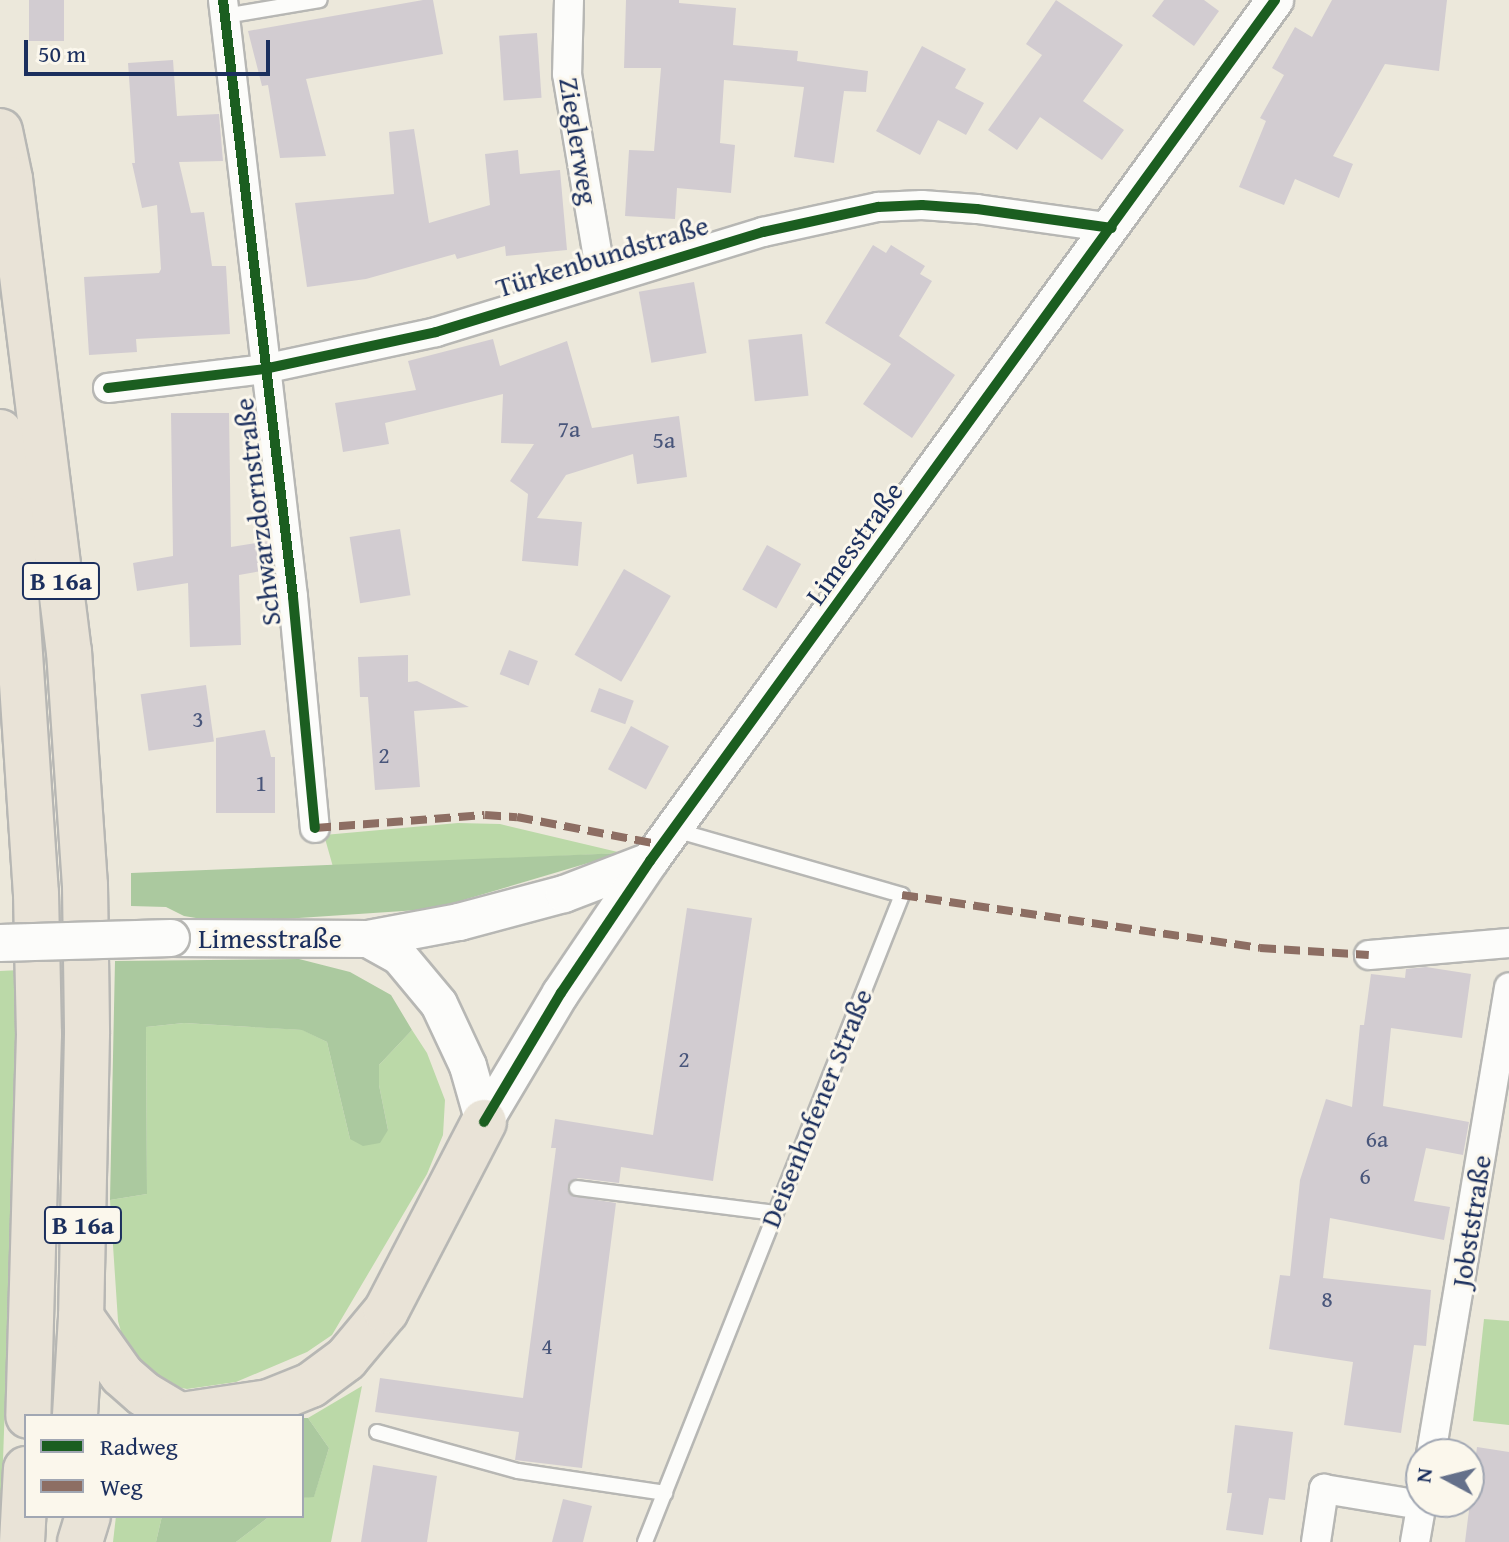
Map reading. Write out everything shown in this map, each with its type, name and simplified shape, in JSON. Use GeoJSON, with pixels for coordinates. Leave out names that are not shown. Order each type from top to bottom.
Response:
{"type":"FeatureCollection","features":[{"type":"Feature","properties":{"kind":"highway","name":"B 16a"},"geometry":{"type":"LineString","coordinates":[[0,131],[10,179],[69,651],[85,885],[87,1034],[81,1317],[75,1414]]}},
{"type":"Feature","properties":{"kind":"highway","name":"B 16a"},"geometry":{"type":"LineString","coordinates":[[0,432],[11,518],[36,893],[39,1050],[28,1414]]}},
{"type":"Feature","properties":{"kind":"highway"},"geometry":{"type":"LineString","coordinates":[[184,1414],[269,1402],[311,1385],[346,1359],[386,1311],[484,1122]]}},
{"type":"Feature","properties":{"kind":"highway"},"geometry":{"type":"LineString","coordinates":[[81,1317],[122,1375],[175,1414]]}},
{"type":"Feature","properties":{"kind":"highway"},"geometry":{"type":"LineString","coordinates":[[22,1542],[24,1506]]}},
{"type":"Feature","properties":{"kind":"highway"},"geometry":{"type":"LineString","coordinates":[[67,1542],[69,1518]]}},
{"type":"Feature","properties":{"kind":"highway"},"geometry":{"type":"LineString","coordinates":[[80,1542],[87,1518]]}},
{"type":"Feature","properties":{"kind":"street","name":"Zieglerweg"},"geometry":{"type":"LineString","coordinates":[[569,0],[567,74],[602,280]]}},
{"type":"Feature","properties":{"kind":"street","name":"Limesstraße"},"geometry":{"type":"LineString","coordinates":[[484,1122],[561,993],[650,861],[1112,228],[1266,2]]}},
{"type":"Feature","properties":{"kind":"street","name":"Schwarzdornstraße"},"geometry":{"type":"LineString","coordinates":[[224,8],[293,597],[315,828]]}},
{"type":"Feature","properties":{"kind":"street","name":"Türkenbundstraße"},"geometry":{"type":"LineString","coordinates":[[108,388],[264,369],[436,332],[763,232],[878,207],[922,205],[977,209],[1112,228]]}},
{"type":"Feature","properties":{"kind":"street","name":"Limesstraße"},"geometry":{"type":"LineString","coordinates":[[0,943],[171,938],[368,939],[459,922],[549,898],[650,861]]}},
{"type":"Feature","properties":{"kind":"street","name":"Limesstraße"},"geometry":{"type":"LineString","coordinates":[[368,939],[399,956],[439,1004],[468,1066],[484,1122]]}},
{"type":"Feature","properties":{"kind":"street"},"geometry":{"type":"LineString","coordinates":[[1369,955],[1509,943]]}},
{"type":"Feature","properties":{"kind":"street","name":"Jobststraße"},"geometry":{"type":"LineString","coordinates":[[1434,1438],[1509,987]]}},
{"type":"Feature","properties":{"kind":"street"},"geometry":{"type":"LineString","coordinates":[[1316,1542],[1324,1489],[1405,1502]]}},
{"type":"Feature","properties":{"kind":"street"},"geometry":{"type":"LineString","coordinates":[[1415,1542],[1419,1518]]}},
{"type":"Feature","properties":{"kind":"lane"},"geometry":{"type":"LineString","coordinates":[[224,8],[320,0]]}},
{"type":"Feature","properties":{"kind":"lane","name":"Deisenhofener Straße"},"geometry":{"type":"LineString","coordinates":[[645,1542],[902,895],[675,830]]}},
{"type":"Feature","properties":{"kind":"lane"},"geometry":{"type":"LineString","coordinates":[[577,1188],[774,1213]]}},
{"type":"Feature","properties":{"kind":"lane"},"geometry":{"type":"LineString","coordinates":[[377,1432],[518,1471],[665,1493]]}},
{"type":"Feature","properties":{"kind":"green space"},"geometry":{"type":"Polygon","coordinates":[[[458,823],[500,824],[622,853],[333,867],[324,835],[458,823]]]}},
{"type":"Feature","properties":{"kind":"green space"},"geometry":{"type":"Polygon","coordinates":[[[622,853],[433,909],[226,923],[184,916],[166,907],[131,906],[131,873],[622,853]]]}},
{"type":"Feature","properties":{"kind":"green space"},"geometry":{"type":"Polygon","coordinates":[[[299,959],[350,972],[391,995],[412,1030],[379,1065],[379,1085],[388,1130],[380,1143],[363,1146],[350,1139],[327,1042],[302,1030],[184,1023],[146,1027],[147,1194],[110,1200],[115,961],[299,959]]]}},
{"type":"Feature","properties":{"kind":"green space"},"geometry":{"type":"Polygon","coordinates":[[[20,970],[2,1489],[0,1512],[0,971],[20,970]]]}},
{"type":"Feature","properties":{"kind":"green space"},"geometry":{"type":"Polygon","coordinates":[[[184,1023],[303,1030],[327,1042],[350,1139],[388,1130],[379,1085],[379,1065],[412,1030],[427,1053],[445,1100],[443,1135],[427,1174],[332,1335],[307,1352],[236,1382],[187,1389],[162,1384],[146,1374],[124,1342],[118,1321],[110,1200],[147,1194],[146,1027],[184,1023]]]}},
{"type":"Feature","properties":{"kind":"green space"},"geometry":{"type":"Polygon","coordinates":[[[1484,1319],[1509,1321],[1509,1425],[1473,1421],[1484,1319]]]}},
{"type":"Feature","properties":{"kind":"green space"},"geometry":{"type":"Polygon","coordinates":[[[362,1386],[331,1542],[236,1542],[267,1518],[304,1518],[304,1498],[314,1496],[329,1448],[308,1418],[362,1386]]]}},
{"type":"Feature","properties":{"kind":"green space"},"geometry":{"type":"Polygon","coordinates":[[[304,1418],[308,1418],[329,1448],[314,1497],[304,1498],[304,1418]]]}},
{"type":"Feature","properties":{"kind":"green space"},"geometry":{"type":"Polygon","coordinates":[[[116,1518],[162,1518],[156,1542],[113,1542],[116,1518]]]}},
{"type":"Feature","properties":{"kind":"green space"},"geometry":{"type":"Polygon","coordinates":[[[162,1518],[267,1518],[236,1542],[156,1542],[162,1518]]]}},
{"type":"Feature","properties":{"kind":"building"},"geometry":{"type":"Polygon","coordinates":[[[29,0],[64,0],[64,41],[29,41],[29,0]]]}},
{"type":"Feature","properties":{"kind":"building"},"geometry":{"type":"Polygon","coordinates":[[[433,0],[443,54],[306,79],[326,156],[280,158],[268,85],[262,86],[248,31],[433,0]]]}},
{"type":"Feature","properties":{"kind":"building"},"geometry":{"type":"Polygon","coordinates":[[[626,0],[679,0],[679,3],[736,8],[733,45],[798,51],[797,61],[868,71],[866,92],[844,91],[834,163],[794,157],[804,87],[724,80],[720,143],[735,145],[731,193],[677,188],[675,219],[625,216],[629,150],[654,151],[661,68],[624,68],[626,0]]]}},
{"type":"Feature","properties":{"kind":"building"},"geometry":{"type":"Polygon","coordinates":[[[1056,0],[1123,45],[1083,101],[1124,130],[1102,160],[1040,117],[1017,150],[988,130],[1042,55],[1026,44],[1056,0]]]}},
{"type":"Feature","properties":{"kind":"building"},"geometry":{"type":"Polygon","coordinates":[[[1164,0],[1204,0],[1219,11],[1194,46],[1152,16],[1164,0]]]}},
{"type":"Feature","properties":{"kind":"building"},"geometry":{"type":"Polygon","coordinates":[[[1332,0],[1447,0],[1439,71],[1385,64],[1333,156],[1353,164],[1339,198],[1295,179],[1284,205],[1239,187],[1266,121],[1260,118],[1284,75],[1272,68],[1295,27],[1312,37],[1332,0]]]}},
{"type":"Feature","properties":{"kind":"building"},"geometry":{"type":"Polygon","coordinates":[[[537,33],[542,98],[504,100],[499,36],[537,33]]]}},
{"type":"Feature","properties":{"kind":"building"},"geometry":{"type":"Polygon","coordinates":[[[922,46],[966,69],[955,88],[984,103],[966,135],[938,120],[920,155],[876,131],[922,46]]]}},
{"type":"Feature","properties":{"kind":"building"},"geometry":{"type":"Polygon","coordinates":[[[173,60],[177,116],[219,114],[223,161],[179,162],[191,213],[204,212],[212,266],[226,266],[230,334],[136,339],[137,352],[89,355],[84,277],[159,273],[161,269],[157,205],[142,208],[132,163],[135,163],[128,63],[173,60]]]}},
{"type":"Feature","properties":{"kind":"building"},"geometry":{"type":"Polygon","coordinates":[[[414,129],[429,223],[490,205],[485,154],[518,150],[520,174],[560,170],[567,250],[506,256],[505,246],[457,259],[455,254],[366,279],[307,287],[295,203],[394,194],[389,132],[414,129]]]}},
{"type":"Feature","properties":{"kind":"building"},"geometry":{"type":"Polygon","coordinates":[[[873,245],[886,253],[891,245],[925,266],[920,274],[932,281],[899,336],[955,375],[912,438],[863,404],[891,364],[825,323],[873,245]]]}},
{"type":"Feature","properties":{"kind":"building"},"geometry":{"type":"Polygon","coordinates":[[[694,282],[707,353],[651,363],[639,292],[694,282]]]}},
{"type":"Feature","properties":{"kind":"building"},"geometry":{"type":"Polygon","coordinates":[[[802,334],[808,396],[755,401],[748,340],[802,334]]]}},
{"type":"Feature","properties":{"kind":"building"},"geometry":{"type":"Polygon","coordinates":[[[493,339],[500,366],[567,341],[592,428],[679,416],[687,477],[637,484],[633,454],[566,475],[537,518],[582,522],[578,566],[522,561],[528,494],[510,481],[534,444],[501,443],[503,394],[385,423],[389,444],[343,452],[335,403],[416,390],[408,361],[493,339]]]}},
{"type":"Feature","properties":{"kind":"building"},"geometry":{"type":"Polygon","coordinates":[[[171,413],[229,413],[231,547],[269,541],[273,569],[239,575],[241,645],[190,647],[188,583],[137,591],[133,563],[173,556],[171,413]]]}},
{"type":"Feature","properties":{"kind":"building"},"geometry":{"type":"Polygon","coordinates":[[[400,529],[410,595],[360,603],[350,537],[400,529]]]}},
{"type":"Feature","properties":{"kind":"building"},"geometry":{"type":"Polygon","coordinates":[[[767,545],[801,564],[776,609],[742,590],[767,545]]]}},
{"type":"Feature","properties":{"kind":"building"},"geometry":{"type":"Polygon","coordinates":[[[624,569],[671,596],[621,682],[574,655],[624,569]]]}},
{"type":"Feature","properties":{"kind":"building"},"geometry":{"type":"Polygon","coordinates":[[[509,650],[538,661],[529,685],[500,674],[509,650]]]}},
{"type":"Feature","properties":{"kind":"building"},"geometry":{"type":"Polygon","coordinates":[[[408,655],[408,682],[417,681],[469,707],[414,711],[420,787],[375,790],[368,697],[360,697],[358,657],[408,655]]]}},
{"type":"Feature","properties":{"kind":"building"},"geometry":{"type":"Polygon","coordinates":[[[206,685],[214,741],[149,751],[141,694],[206,685]]]}},
{"type":"Feature","properties":{"kind":"building"},"geometry":{"type":"Polygon","coordinates":[[[599,688],[634,701],[625,724],[590,711],[599,688]]]}},
{"type":"Feature","properties":{"kind":"building"},"geometry":{"type":"Polygon","coordinates":[[[631,726],[669,746],[646,789],[608,769],[631,726]]]}},
{"type":"Feature","properties":{"kind":"building"},"geometry":{"type":"Polygon","coordinates":[[[265,730],[271,757],[275,757],[275,813],[216,813],[216,738],[265,730]]]}},
{"type":"Feature","properties":{"kind":"building"},"geometry":{"type":"Polygon","coordinates":[[[687,908],[752,918],[713,1181],[621,1167],[619,1183],[578,1178],[569,1183],[568,1191],[572,1196],[616,1203],[582,1468],[515,1460],[519,1432],[375,1412],[380,1378],[523,1398],[556,1148],[551,1148],[555,1119],[653,1135],[687,908]]]}},
{"type":"Feature","properties":{"kind":"building"},"geometry":{"type":"Polygon","coordinates":[[[1426,967],[1471,974],[1462,1038],[1391,1028],[1383,1106],[1469,1122],[1463,1155],[1426,1148],[1414,1201],[1450,1207],[1444,1240],[1330,1218],[1323,1278],[1431,1290],[1426,1346],[1414,1345],[1401,1433],[1344,1425],[1353,1362],[1269,1349],[1280,1275],[1290,1276],[1300,1180],[1326,1099],[1352,1107],[1360,1025],[1364,1025],[1371,974],[1405,978],[1406,969],[1426,967]]]}},
{"type":"Feature","properties":{"kind":"building"},"geometry":{"type":"Polygon","coordinates":[[[1235,1425],[1293,1432],[1285,1500],[1269,1498],[1263,1535],[1226,1530],[1232,1493],[1227,1493],[1235,1425]]]}},
{"type":"Feature","properties":{"kind":"building"},"geometry":{"type":"Polygon","coordinates":[[[1485,1448],[1509,1452],[1509,1542],[1465,1542],[1468,1518],[1485,1518],[1485,1448]]]}},
{"type":"Feature","properties":{"kind":"building"},"geometry":{"type":"Polygon","coordinates":[[[373,1465],[437,1476],[427,1542],[361,1542],[373,1465]]]}},
{"type":"Feature","properties":{"kind":"building"},"geometry":{"type":"Polygon","coordinates":[[[563,1499],[592,1506],[583,1542],[552,1542],[563,1499]]]}},
{"type":"Feature","properties":{"kind":"marked path"},"geometry":{"type":"LineString","coordinates":[[315,828],[485,815],[517,817],[663,845]]}},
{"type":"Feature","properties":{"kind":"marked path"},"geometry":{"type":"LineString","coordinates":[[902,895],[1260,948],[1369,955]]}},
{"type":"Feature","properties":{"kind":"cycle path"},"geometry":{"type":"LineString","coordinates":[[223,0],[293,597],[315,828]]}},
{"type":"Feature","properties":{"kind":"cycle path"},"geometry":{"type":"LineString","coordinates":[[484,1122],[561,993],[650,861],[1275,0]]}},
{"type":"Feature","properties":{"kind":"cycle path"},"geometry":{"type":"LineString","coordinates":[[108,388],[264,369],[436,332],[763,232],[878,207],[922,205],[977,209],[1112,228]]}}]}
